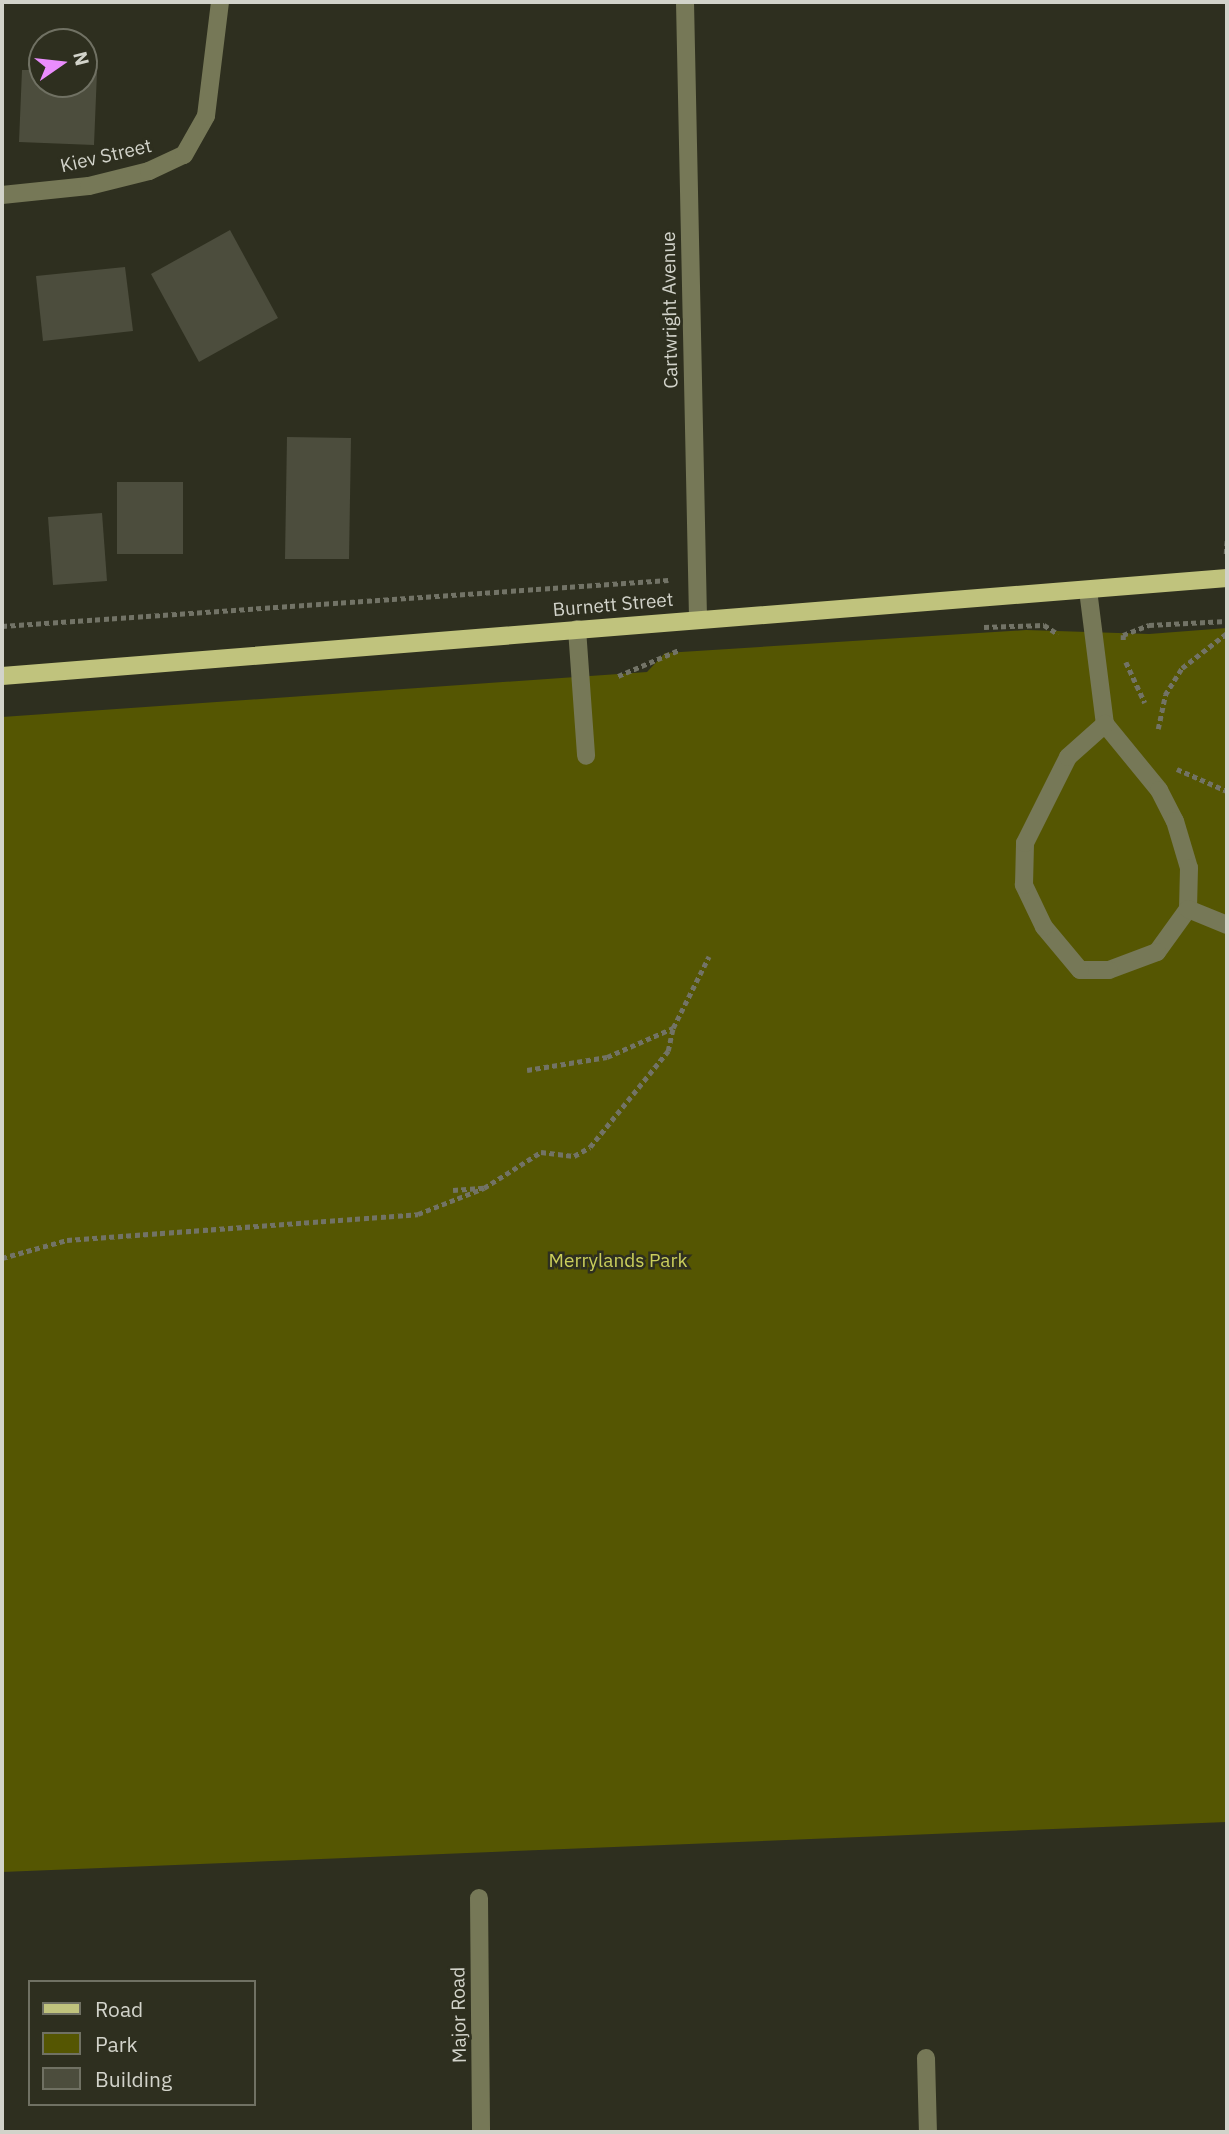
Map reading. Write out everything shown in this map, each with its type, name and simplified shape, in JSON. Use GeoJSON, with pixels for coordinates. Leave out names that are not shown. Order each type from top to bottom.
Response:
{"type":"FeatureCollection","features":[{"type":"Feature","properties":{"kind":"main road","name":"Burnett Street"},"geometry":{"type":"LineString","coordinates":[[2,676],[698,618],[1227,578]]}},
{"type":"Feature","properties":{"kind":"street","name":"Kiev Street"},"geometry":{"type":"LineString","coordinates":[[2,195],[89,186],[149,171],[184,155],[206,116],[220,2]]}},
{"type":"Feature","properties":{"kind":"street","name":"Cartwright Avenue"},"geometry":{"type":"LineString","coordinates":[[685,2],[698,618]]}},
{"type":"Feature","properties":{"kind":"street"},"geometry":{"type":"LineString","coordinates":[[1088,590],[1105,724],[1159,790],[1175,821],[1189,867],[1188,909],[1157,952],[1110,971],[1080,971],[1032,904],[1024,885],[1025,843],[1068,757],[1105,724]]}},
{"type":"Feature","properties":{"kind":"street"},"geometry":{"type":"LineString","coordinates":[[577,629],[586,756]]}},
{"type":"Feature","properties":{"kind":"street"},"geometry":{"type":"LineString","coordinates":[[1188,909],[1227,925]]}},
{"type":"Feature","properties":{"kind":"street","name":"Major Road"},"geometry":{"type":"LineString","coordinates":[[479,1898],[481,2132]]}},
{"type":"Feature","properties":{"kind":"street"},"geometry":{"type":"LineString","coordinates":[[926,2058],[928,2132]]}},
{"type":"Feature","properties":{"kind":"path"},"geometry":{"type":"LineString","coordinates":[[1225,551],[1227,538]]}},
{"type":"Feature","properties":{"kind":"path"},"geometry":{"type":"LineString","coordinates":[[2,626],[668,580]]}},
{"type":"Feature","properties":{"kind":"path"},"geometry":{"type":"LineString","coordinates":[[1145,703],[1122,651],[1123,635],[1149,625],[1227,621]]}},
{"type":"Feature","properties":{"kind":"path"},"geometry":{"type":"LineString","coordinates":[[976,628],[1044,625],[1058,634]]}},
{"type":"Feature","properties":{"kind":"path"},"geometry":{"type":"LineString","coordinates":[[1158,729],[1165,695],[1182,668],[1227,633]]}},
{"type":"Feature","properties":{"kind":"path"},"geometry":{"type":"LineString","coordinates":[[618,676],[684,648]]}},
{"type":"Feature","properties":{"kind":"path"},"geometry":{"type":"LineString","coordinates":[[1173,768],[1227,791]]}},
{"type":"Feature","properties":{"kind":"path"},"geometry":{"type":"LineString","coordinates":[[2,1258],[67,1240],[418,1214],[484,1188],[541,1152],[574,1156],[590,1147],[668,1051],[673,1028],[709,956]]}},
{"type":"Feature","properties":{"kind":"path"},"geometry":{"type":"LineString","coordinates":[[527,1070],[607,1057],[673,1028]]}},
{"type":"Feature","properties":{"kind":"path"},"geometry":{"type":"LineString","coordinates":[[453,1190],[484,1188]]}},
{"type":"Feature","properties":{"kind":"green space","name":"Merrylands Park"},"geometry":{"type":"Polygon","coordinates":[[[1227,628],[1227,1822],[2,1872],[2,717],[647,672],[665,653],[1026,630],[1149,634],[1227,628]]]}},
{"type":"Feature","properties":{"kind":"building"},"geometry":{"type":"Polygon","coordinates":[[[22,70],[28,70],[28,98],[96,98],[94,145],[19,142],[22,70]]]}},
{"type":"Feature","properties":{"kind":"building"},"geometry":{"type":"Polygon","coordinates":[[[230,230],[278,318],[199,362],[151,274],[230,230]]]}},
{"type":"Feature","properties":{"kind":"building"},"geometry":{"type":"Polygon","coordinates":[[[125,267],[133,331],[43,341],[36,276],[125,267]]]}},
{"type":"Feature","properties":{"kind":"building"},"geometry":{"type":"Polygon","coordinates":[[[287,437],[351,438],[349,559],[285,559],[287,437]]]}},
{"type":"Feature","properties":{"kind":"building"},"geometry":{"type":"Polygon","coordinates":[[[117,482],[183,482],[183,554],[117,554],[117,482]]]}},
{"type":"Feature","properties":{"kind":"building"},"geometry":{"type":"Polygon","coordinates":[[[102,513],[107,581],[53,585],[48,517],[102,513]]]}}]}
